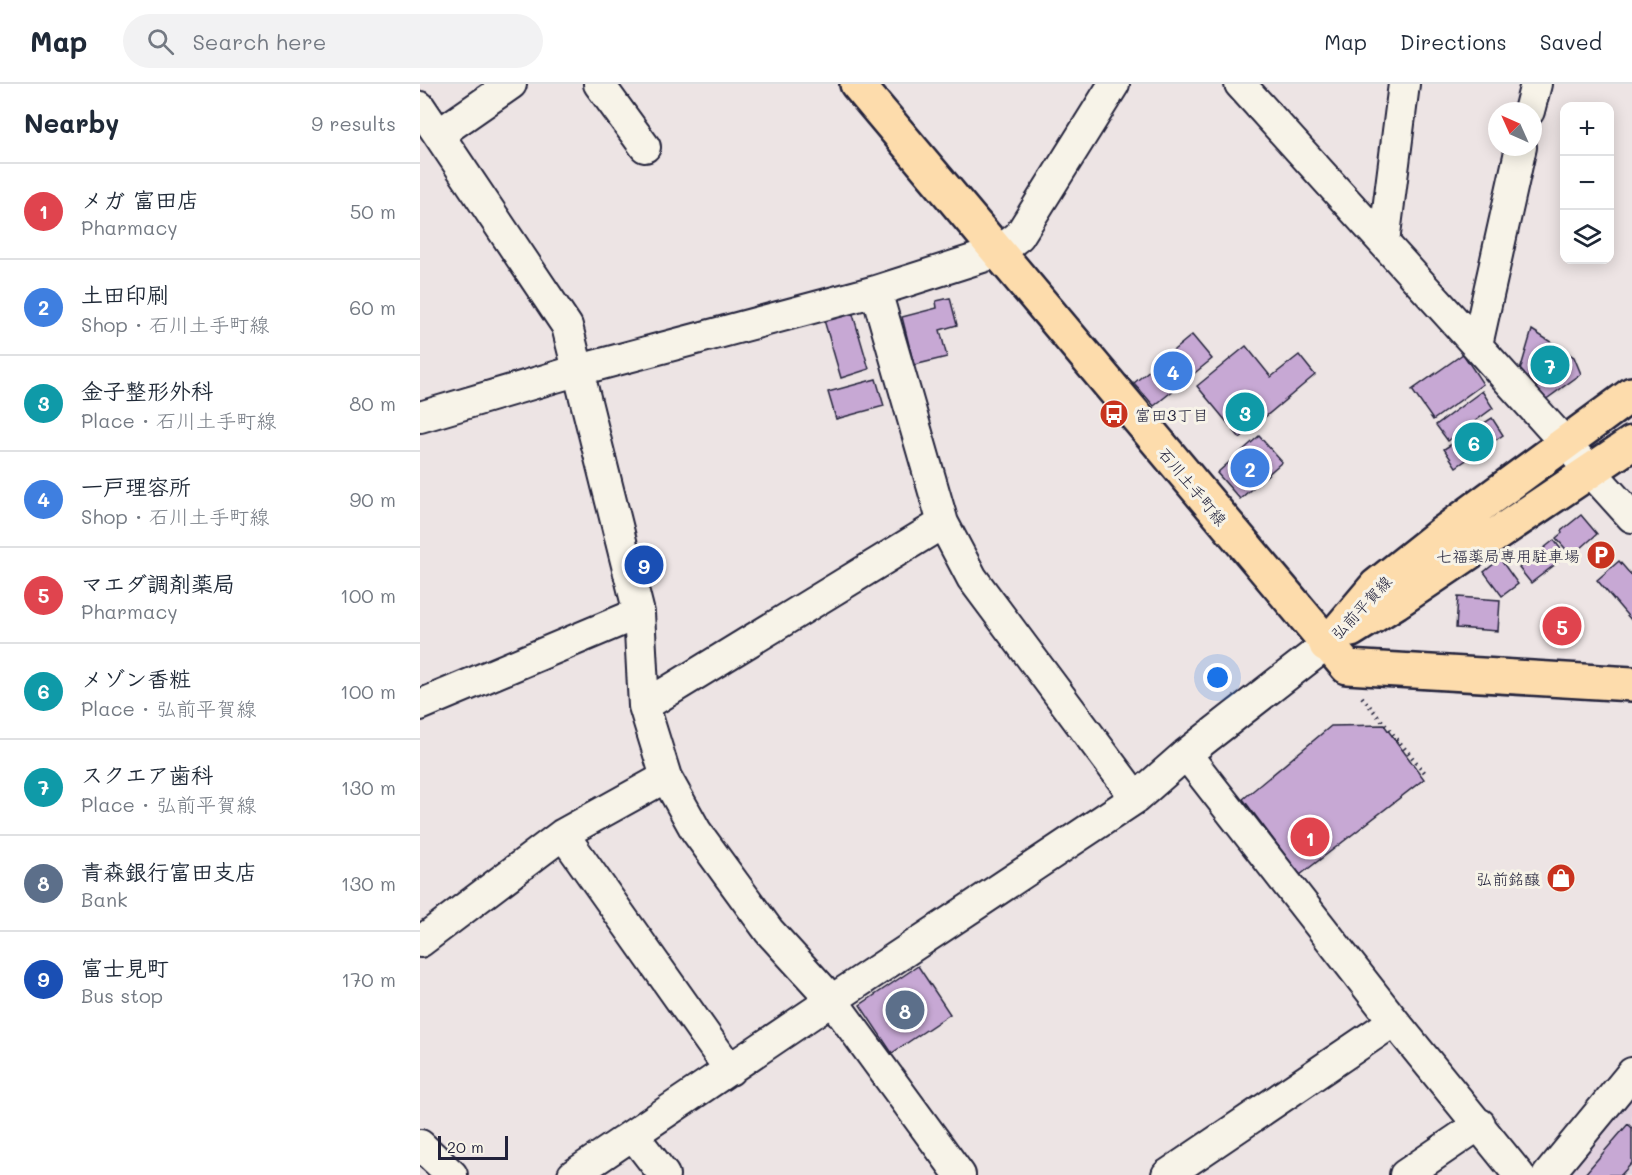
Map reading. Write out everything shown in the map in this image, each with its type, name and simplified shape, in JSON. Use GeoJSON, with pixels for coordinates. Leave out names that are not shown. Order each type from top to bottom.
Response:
{"type":"FeatureCollection","features":[{"type":"Feature","properties":{"kind":"main road","name":"石川土手町線"},"geometry":{"type":"LineString","coordinates":[[857,84],[1326,645],[1347,667],[1632,684]]}},
{"type":"Feature","properties":{"kind":"main road","name":"弘前平賀線"},"geometry":{"type":"LineString","coordinates":[[1326,645],[1376,586],[1444,532],[1632,394]]}},
{"type":"Feature","properties":{"kind":"main road","name":"弘前平賀線"},"geometry":{"type":"LineString","coordinates":[[1326,645],[1396,602],[1632,443]]}},
{"type":"Feature","properties":{"kind":"street"},"geometry":{"type":"LineString","coordinates":[[439,134],[511,84]]}},
{"type":"Feature","properties":{"kind":"street"},"geometry":{"type":"LineString","coordinates":[[599,84],[645,147]]}},
{"type":"Feature","properties":{"kind":"street"},"geometry":{"type":"LineString","coordinates":[[420,417],[579,370],[876,291],[998,252],[1019,236],[1114,84]]}},
{"type":"Feature","properties":{"kind":"street"},"geometry":{"type":"LineString","coordinates":[[1240,84],[1632,517]]}},
{"type":"Feature","properties":{"kind":"street"},"geometry":{"type":"LineString","coordinates":[[1384,242],[1404,84]]}},
{"type":"Feature","properties":{"kind":"street"},"geometry":{"type":"LineString","coordinates":[[1531,102],[1536,84]]}},
{"type":"Feature","properties":{"kind":"street"},"geometry":{"type":"LineString","coordinates":[[420,107],[567,326],[639,613],[645,706],[666,777],[696,831],[769,931],[832,1000],[960,1175]]}},
{"type":"Feature","properties":{"kind":"street"},"geometry":{"type":"LineString","coordinates":[[1477,345],[1519,156]]}},
{"type":"Feature","properties":{"kind":"street"},"geometry":{"type":"LineString","coordinates":[[876,291],[943,523],[972,578],[1136,798]]}},
{"type":"Feature","properties":{"kind":"street"},"geometry":{"type":"LineString","coordinates":[[645,706],[943,523]]}},
{"type":"Feature","properties":{"kind":"street"},"geometry":{"type":"LineString","coordinates":[[420,705],[639,613]]}},
{"type":"Feature","properties":{"kind":"street"},"geometry":{"type":"LineString","coordinates":[[573,1175],[1136,798],[1186,754],[1326,645]]}},
{"type":"Feature","properties":{"kind":"street"},"geometry":{"type":"LineString","coordinates":[[1186,754],[1394,1022],[1480,1124],[1519,1175]]}},
{"type":"Feature","properties":{"kind":"street"},"geometry":{"type":"LineString","coordinates":[[420,942],[563,834],[666,777]]}},
{"type":"Feature","properties":{"kind":"street"},"geometry":{"type":"LineString","coordinates":[[563,834],[730,1070]]}},
{"type":"Feature","properties":{"kind":"street"},"geometry":{"type":"LineString","coordinates":[[1167,1175],[1394,1022]]}},
{"type":"Feature","properties":{"kind":"street"},"geometry":{"type":"LineString","coordinates":[[1548,1175],[1632,1073]]}},
{"type":"Feature","properties":{"kind":"street"},"geometry":{"type":"LineString","coordinates":[[1405,1175],[1480,1124]]}},
{"type":"Feature","properties":{"kind":"street"},"geometry":{"type":"LineString","coordinates":[[633,1135],[664,1175]]}},
{"type":"Feature","properties":{"kind":"street"},"geometry":{"type":"LineString","coordinates":[[420,1145],[452,1175]]}},
{"type":"Feature","properties":{"kind":"path"},"geometry":{"type":"LineString","coordinates":[[1360,694],[1426,774]]}},
{"type":"Feature","properties":{"kind":"shaded area"},"geometry":{"type":"Polygon","coordinates":[[[1632,1088],[1632,1175],[1566,1175],[1632,1088]]]}},
{"type":"Feature","properties":{"kind":"building"},"geometry":{"type":"Polygon","coordinates":[[[950,298],[957,325],[940,330],[947,357],[914,365],[902,317],[937,308],[936,301],[950,298]]]}},
{"type":"Feature","properties":{"kind":"building"},"geometry":{"type":"Polygon","coordinates":[[[852,311],[869,369],[841,378],[824,320],[852,311]]]}},
{"type":"Feature","properties":{"kind":"building"},"geometry":{"type":"Polygon","coordinates":[[[1532,330],[1574,357],[1581,374],[1545,400],[1519,374],[1532,330]]]}},
{"type":"Feature","properties":{"kind":"building"},"geometry":{"type":"Polygon","coordinates":[[[1192,335],[1212,359],[1154,406],[1134,383],[1192,335]]]}},
{"type":"Feature","properties":{"kind":"building"},"geometry":{"type":"Polygon","coordinates":[[[1246,346],[1271,377],[1299,355],[1315,375],[1240,438],[1197,386],[1246,346]]]}},
{"type":"Feature","properties":{"kind":"building"},"geometry":{"type":"Polygon","coordinates":[[[1463,354],[1483,384],[1433,420],[1412,390],[1463,354]]]}},
{"type":"Feature","properties":{"kind":"building"},"geometry":{"type":"Polygon","coordinates":[[[876,379],[884,406],[836,419],[828,392],[876,379]]]}},
{"type":"Feature","properties":{"kind":"building"},"geometry":{"type":"Polygon","coordinates":[[[1482,391],[1493,408],[1448,441],[1436,425],[1482,391]]]}},
{"type":"Feature","properties":{"kind":"building"},"geometry":{"type":"Polygon","coordinates":[[[1492,418],[1503,435],[1456,467],[1444,449],[1492,418]]]}},
{"type":"Feature","properties":{"kind":"building"},"geometry":{"type":"Polygon","coordinates":[[[1259,436],[1282,462],[1240,499],[1217,473],[1259,436]]]}},
{"type":"Feature","properties":{"kind":"building"},"geometry":{"type":"Polygon","coordinates":[[[1581,515],[1597,534],[1572,556],[1556,538],[1581,515]]]}},
{"type":"Feature","properties":{"kind":"building"},"geometry":{"type":"Polygon","coordinates":[[[1554,540],[1566,556],[1531,583],[1519,568],[1554,540]]]}},
{"type":"Feature","properties":{"kind":"building"},"geometry":{"type":"Polygon","coordinates":[[[1500,559],[1518,584],[1502,596],[1484,572],[1500,559]]]}},
{"type":"Feature","properties":{"kind":"building"},"geometry":{"type":"Polygon","coordinates":[[[1619,561],[1632,576],[1632,621],[1597,580],[1619,561]]]}},
{"type":"Feature","properties":{"kind":"building"},"geometry":{"type":"Polygon","coordinates":[[[1458,597],[1500,600],[1498,631],[1456,628],[1458,597]]]}},
{"type":"Feature","properties":{"kind":"building"},"geometry":{"type":"Polygon","coordinates":[[[1384,725],[1424,779],[1300,875],[1243,799],[1331,726],[1384,725]]]}},
{"type":"Feature","properties":{"kind":"building"},"geometry":{"type":"Polygon","coordinates":[[[918,966],[950,1014],[892,1053],[860,1005],[918,966]]]}},
{"type":"Feature","properties":{"kind":"building"},"geometry":{"type":"Polygon","coordinates":[[[1628,1124],[1632,1128],[1632,1163],[1621,1175],[1584,1175],[1628,1124]]]}},
{"type":"Feature","properties":{"kind":"place","name":"スクエア歯科"},"geometry":{"type":"Point","coordinates":[1550,365]}},
{"type":"Feature","properties":{"kind":"place","name":"一戸理容所"},"geometry":{"type":"Point","coordinates":[1173,371]}},
{"type":"Feature","properties":{"kind":"place","name":"金子整形外科"},"geometry":{"type":"Point","coordinates":[1245,412]}},
{"type":"Feature","properties":{"kind":"place","name":"富田3丁目"},"geometry":{"type":"Point","coordinates":[1114,414]}},
{"type":"Feature","properties":{"kind":"place","name":"メゾン香粧"},"geometry":{"type":"Point","coordinates":[1474,442]}},
{"type":"Feature","properties":{"kind":"place","name":"土田印刷"},"geometry":{"type":"Point","coordinates":[1250,468]}},
{"type":"Feature","properties":{"kind":"place","name":"七福薬局専用駐車場"},"geometry":{"type":"Point","coordinates":[1601,555]}},
{"type":"Feature","properties":{"kind":"place","name":"富士見町"},"geometry":{"type":"Point","coordinates":[644,565]}},
{"type":"Feature","properties":{"kind":"place","name":"マエダ調剤薬局"},"geometry":{"type":"Point","coordinates":[1562,626]}},
{"type":"Feature","properties":{"kind":"place","name":"メガ 富田店"},"geometry":{"type":"Point","coordinates":[1310,837]}},
{"type":"Feature","properties":{"kind":"place","name":"弘前銘醸"},"geometry":{"type":"Point","coordinates":[1561,878]}},
{"type":"Feature","properties":{"kind":"place","name":"青森銀行富田支店"},"geometry":{"type":"Point","coordinates":[905,1010]}}]}
